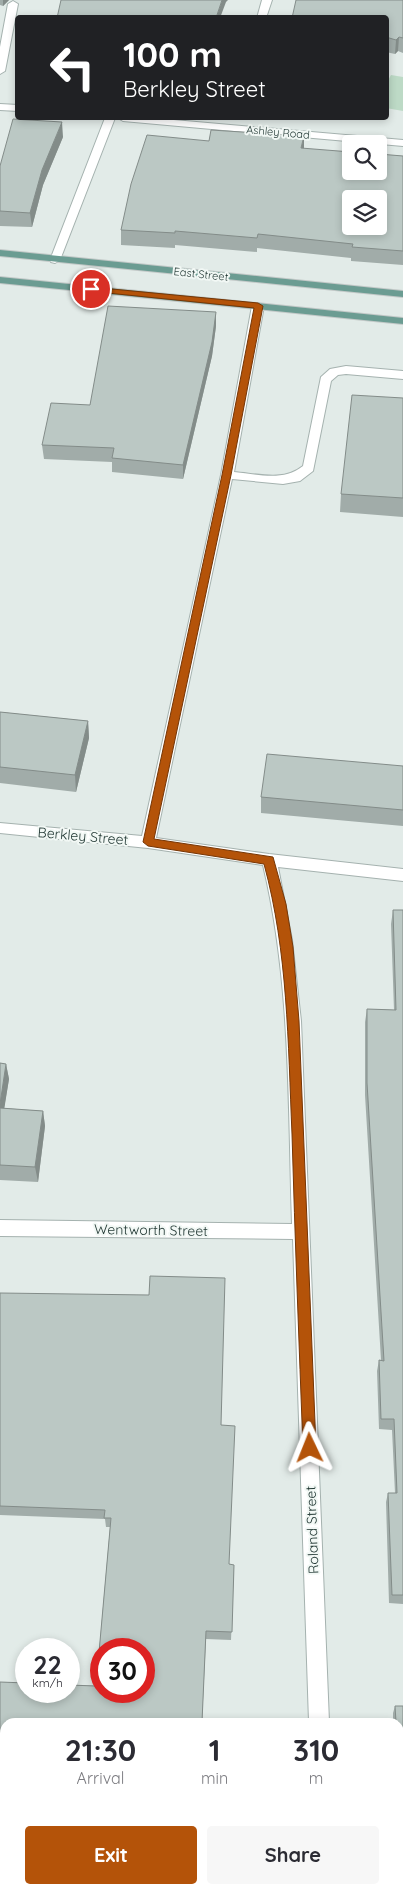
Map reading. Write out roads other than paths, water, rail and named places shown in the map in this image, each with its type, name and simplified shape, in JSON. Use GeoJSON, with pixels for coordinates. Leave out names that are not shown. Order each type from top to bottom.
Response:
{"type":"FeatureCollection","features":[{"type":"Feature","properties":{"kind":"main road","name":"East Street"},"geometry":{"type":"LineString","coordinates":[[0,254],[403,294]]}},
{"type":"Feature","properties":{"kind":"main road","name":"East Street"},"geometry":{"type":"LineString","coordinates":[[0,280],[403,321]]}},
{"type":"Feature","properties":{"kind":"street"},"geometry":{"type":"LineString","coordinates":[[262,15],[267,0]]}},
{"type":"Feature","properties":{"kind":"street"},"geometry":{"type":"LineString","coordinates":[[0,71],[13,4]]}},
{"type":"Feature","properties":{"kind":"street"},"geometry":{"type":"LineString","coordinates":[[0,107],[15,108]]}},
{"type":"Feature","properties":{"kind":"street"},"geometry":{"type":"LineString","coordinates":[[55,260],[109,120]]}},
{"type":"Feature","properties":{"kind":"street","name":"Ashley Road"},"geometry":{"type":"LineString","coordinates":[[175,120],[227,122],[403,143]]}},
{"type":"Feature","properties":{"kind":"street"},"geometry":{"type":"LineString","coordinates":[[148,842],[227,475],[258,306]]}},
{"type":"Feature","properties":{"kind":"street"},"geometry":{"type":"LineString","coordinates":[[227,475],[283,480],[296,478],[309,468],[325,380],[334,372],[346,370],[403,375]]}},
{"type":"Feature","properties":{"kind":"street","name":"Berkley Street"},"geometry":{"type":"LineString","coordinates":[[0,828],[148,842],[269,860],[403,875]]}},
{"type":"Feature","properties":{"kind":"street","name":"Roland Street"},"geometry":{"type":"LineString","coordinates":[[269,860],[281,904],[294,1021],[319,1718]]}},
{"type":"Feature","properties":{"kind":"street","name":"Wentworth Street"},"geometry":{"type":"LineString","coordinates":[[0,1228],[302,1232]]}}]}
